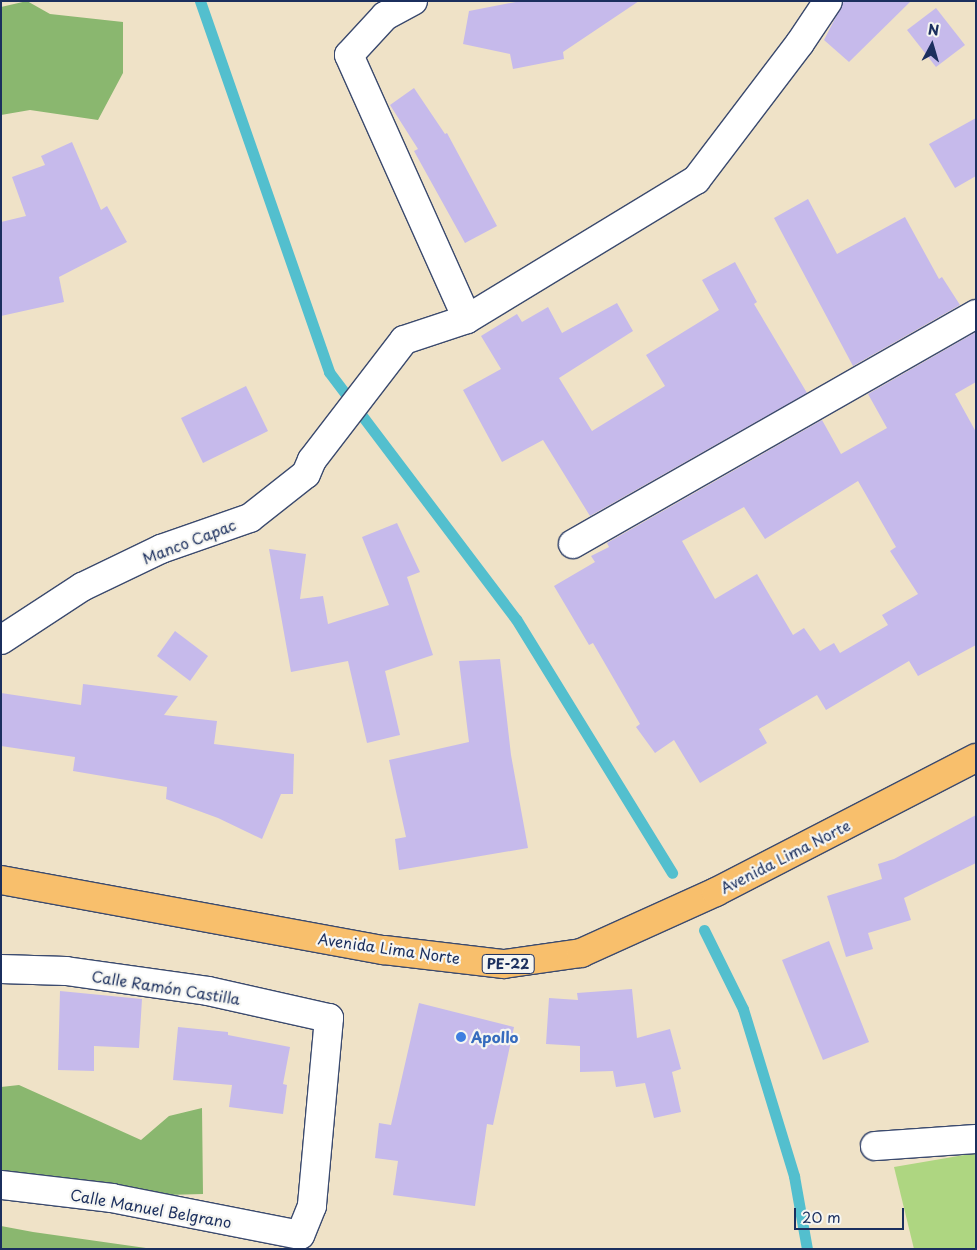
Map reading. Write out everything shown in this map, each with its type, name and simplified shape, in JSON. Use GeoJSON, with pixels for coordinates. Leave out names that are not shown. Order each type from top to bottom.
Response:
{"type":"FeatureCollection","features":[{"type":"Feature","properties":{"kind":"highway","name":"Avenida Lima Norte"},"geometry":{"type":"LineString","coordinates":[[1,880],[384,950],[504,964],[581,953],[716,892],[976,758]]}},
{"type":"Feature","properties":{"kind":"street"},"geometry":{"type":"LineString","coordinates":[[413,1],[385,16],[348,54],[467,319],[696,180],[800,43],[828,1]]}},
{"type":"Feature","properties":{"kind":"street"},"geometry":{"type":"LineString","coordinates":[[573,544],[976,314]]}},
{"type":"Feature","properties":{"kind":"street","name":"Manco Capac"},"geometry":{"type":"LineString","coordinates":[[1,640],[82,587],[161,549],[250,518],[306,474],[312,460],[404,340],[467,319]]}},
{"type":"Feature","properties":{"kind":"street","name":"Calle Ramón Castilla"},"geometry":{"type":"LineString","coordinates":[[1,969],[66,971],[208,991],[329,1018],[312,1206],[300,1235]]}},
{"type":"Feature","properties":{"kind":"street"},"geometry":{"type":"LineString","coordinates":[[875,1146],[976,1139]]}},
{"type":"Feature","properties":{"kind":"street","name":"Calle Manuel Belgrano"},"geometry":{"type":"LineString","coordinates":[[1,1185],[112,1198],[300,1235]]}},
{"type":"Feature","properties":{"kind":"green space"},"geometry":{"type":"Polygon","coordinates":[[[27,1],[50,14],[123,22],[123,73],[98,120],[30,110],[1,115],[1,7],[27,1]]]}},
{"type":"Feature","properties":{"kind":"green space"},"geometry":{"type":"Polygon","coordinates":[[[19,1085],[141,1140],[169,1116],[202,1108],[203,1194],[128,1196],[1,1176],[1,1087],[19,1085]]]}},
{"type":"Feature","properties":{"kind":"green space"},"geometry":{"type":"Polygon","coordinates":[[[976,1153],[976,1249],[914,1249],[894,1167],[976,1153]]]}},
{"type":"Feature","properties":{"kind":"green space"},"geometry":{"type":"Polygon","coordinates":[[[1,1226],[33,1232],[153,1249],[1,1249],[1,1226]]]}},
{"type":"Feature","properties":{"kind":"building"},"geometry":{"type":"Polygon","coordinates":[[[521,1],[639,1],[563,52],[564,59],[513,69],[510,54],[463,44],[469,11],[521,1]]]}},
{"type":"Feature","properties":{"kind":"building"},"geometry":{"type":"Polygon","coordinates":[[[844,1],[911,1],[849,62],[824,40],[844,1]]]}},
{"type":"Feature","properties":{"kind":"building"},"geometry":{"type":"Polygon","coordinates":[[[936,8],[965,45],[936,67],[907,30],[936,8]]]}},
{"type":"Feature","properties":{"kind":"building"},"geometry":{"type":"Polygon","coordinates":[[[414,88],[445,134],[447,133],[497,226],[465,243],[414,151],[418,149],[390,105],[414,88]]]}},
{"type":"Feature","properties":{"kind":"building"},"geometry":{"type":"Polygon","coordinates":[[[976,118],[976,176],[955,188],[929,144],[976,118]]]}},
{"type":"Feature","properties":{"kind":"building"},"geometry":{"type":"Polygon","coordinates":[[[72,142],[101,210],[107,206],[127,242],[59,277],[64,302],[1,316],[1,222],[26,216],[12,177],[45,165],[41,156],[72,142]]]}},
{"type":"Feature","properties":{"kind":"building"},"geometry":{"type":"Polygon","coordinates":[[[808,199],[837,254],[905,217],[939,279],[942,277],[960,305],[853,366],[774,218],[808,199]]]}},
{"type":"Feature","properties":{"kind":"building"},"geometry":{"type":"Polygon","coordinates":[[[735,262],[757,302],[754,304],[807,393],[590,516],[543,440],[502,462],[463,390],[501,369],[481,336],[517,314],[522,322],[548,307],[562,333],[617,303],[633,331],[559,378],[592,431],[665,386],[646,355],[719,310],[702,280],[735,262]]]}},
{"type":"Feature","properties":{"kind":"building"},"geometry":{"type":"Polygon","coordinates":[[[976,332],[976,382],[955,394],[976,432],[976,645],[918,676],[909,661],[826,710],[817,695],[759,729],[767,743],[700,783],[674,740],[655,753],[636,727],[640,724],[593,643],[589,645],[554,586],[595,562],[591,556],[609,547],[607,543],[822,420],[841,454],[887,428],[868,394],[976,332]],[[858,481],[765,539],[744,507],[682,541],[715,599],[757,574],[793,635],[804,628],[820,651],[834,643],[840,653],[888,625],[882,615],[918,594],[890,551],[896,547],[858,481]]]}},
{"type":"Feature","properties":{"kind":"building"},"geometry":{"type":"Polygon","coordinates":[[[246,386],[268,431],[203,463],[181,418],[246,386]]]}},
{"type":"Feature","properties":{"kind":"building"},"geometry":{"type":"Polygon","coordinates":[[[397,523],[420,572],[407,577],[433,655],[385,671],[400,735],[367,743],[348,661],[291,672],[269,549],[306,554],[300,599],[323,596],[328,624],[389,605],[362,537],[397,523]]]}},
{"type":"Feature","properties":{"kind":"building"},"geometry":{"type":"Polygon","coordinates":[[[175,631],[208,656],[190,681],[157,656],[175,631]]]}},
{"type":"Feature","properties":{"kind":"building"},"geometry":{"type":"Polygon","coordinates":[[[500,659],[511,755],[528,848],[399,870],[395,839],[406,837],[389,760],[469,742],[459,661],[500,659]]]}},
{"type":"Feature","properties":{"kind":"building"},"geometry":{"type":"Polygon","coordinates":[[[83,684],[178,696],[164,715],[217,721],[214,744],[294,754],[293,794],[281,794],[262,839],[218,818],[166,799],[167,787],[73,771],[75,757],[1,746],[1,693],[81,705],[83,684]]]}},
{"type":"Feature","properties":{"kind":"building"},"geometry":{"type":"Polygon","coordinates":[[[976,815],[976,863],[904,898],[911,920],[868,933],[873,949],[846,957],[827,896],[882,879],[878,864],[894,859],[976,815]]]}},
{"type":"Feature","properties":{"kind":"building"},"geometry":{"type":"Polygon","coordinates":[[[829,941],[869,1042],[823,1060],[782,960],[829,941]]]}},
{"type":"Feature","properties":{"kind":"building"},"geometry":{"type":"Polygon","coordinates":[[[632,989],[637,1038],[670,1029],[681,1069],[672,1072],[681,1112],[654,1118],[645,1083],[616,1087],[613,1071],[580,1072],[580,1046],[546,1044],[549,998],[578,1000],[577,993],[632,989]]]}},
{"type":"Feature","properties":{"kind":"building"},"geometry":{"type":"Polygon","coordinates":[[[60,991],[142,999],[139,1048],[94,1046],[94,1071],[58,1070],[60,991]]]}},
{"type":"Feature","properties":{"kind":"building"},"geometry":{"type":"Polygon","coordinates":[[[419,1003],[514,1027],[493,1125],[487,1124],[475,1206],[393,1195],[398,1161],[375,1158],[379,1123],[391,1125],[419,1003]]]}},
{"type":"Feature","properties":{"kind":"building"},"geometry":{"type":"Polygon","coordinates":[[[178,1027],[228,1032],[228,1035],[290,1047],[283,1084],[287,1085],[283,1114],[229,1107],[232,1085],[173,1080],[178,1027]]]}},
{"type":"Feature","properties":{"kind":"waterway"},"geometry":{"type":"LineString","coordinates":[[200,1],[329,372],[516,619],[672,873]]}},
{"type":"Feature","properties":{"kind":"waterway"},"geometry":{"type":"LineString","coordinates":[[704,930],[743,1009],[794,1176],[807,1249]]}},
{"type":"Feature","properties":{"kind":"place","name":"Apollo"},"geometry":{"type":"Point","coordinates":[461,1037]}}]}
